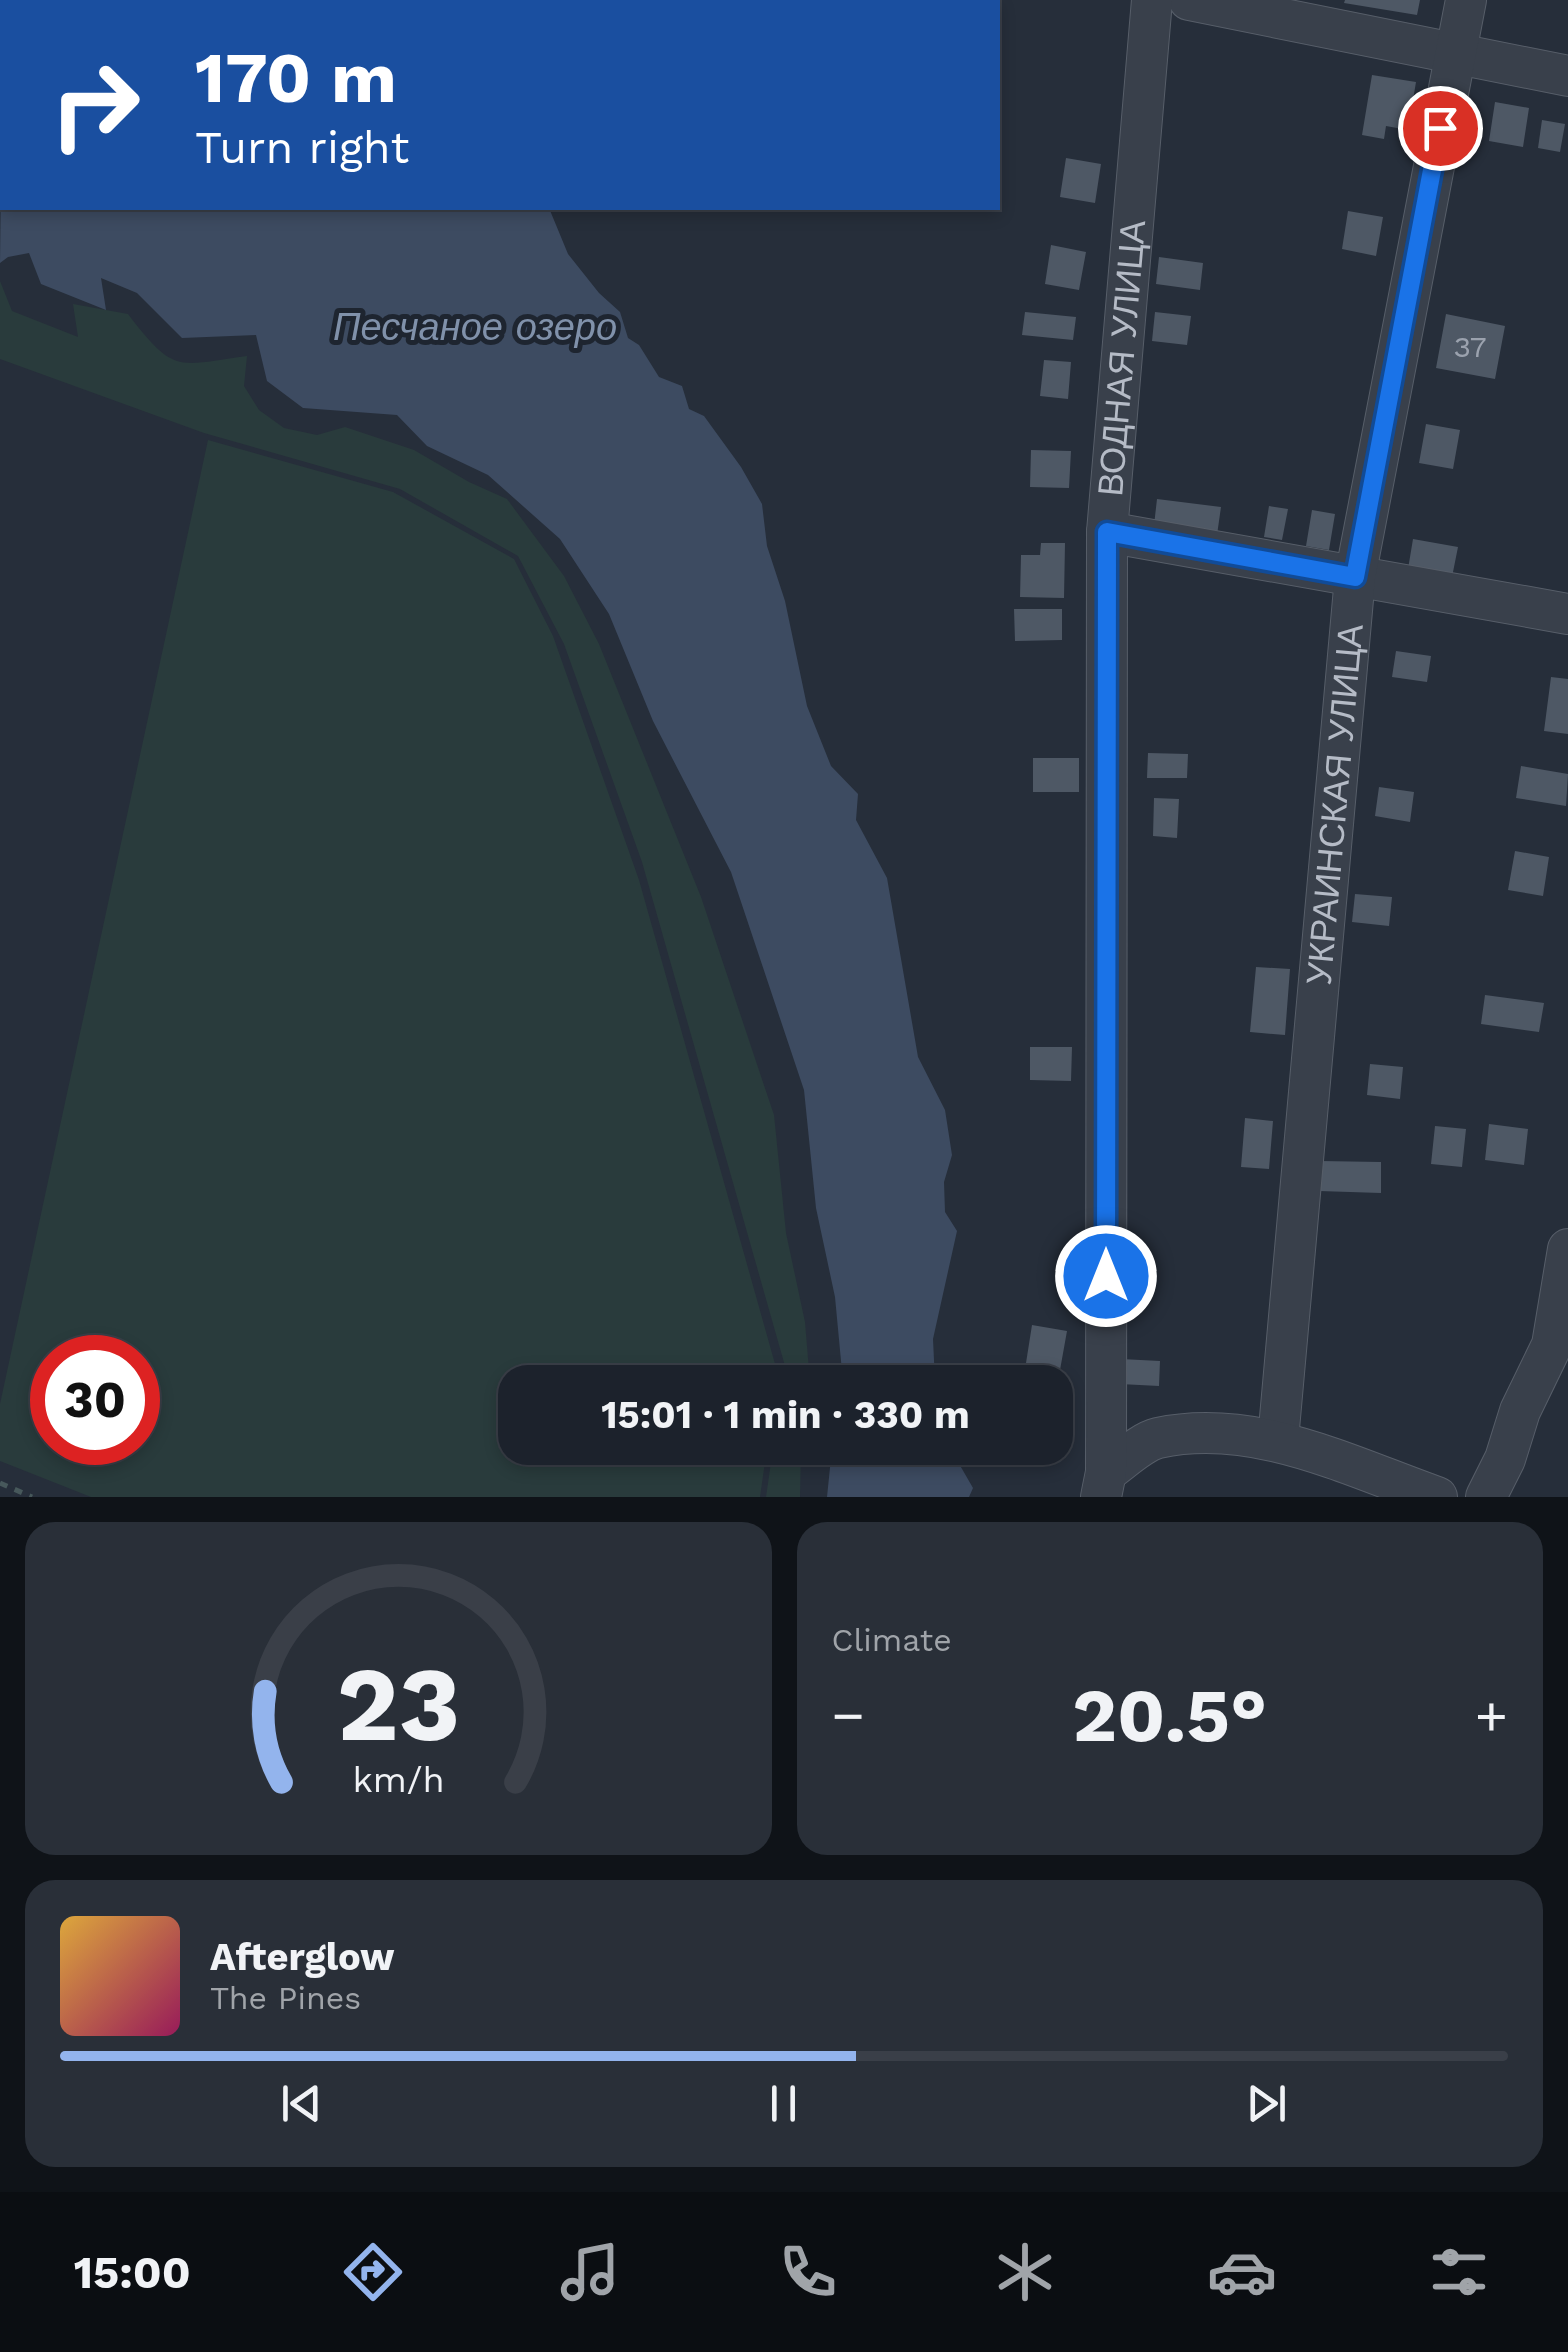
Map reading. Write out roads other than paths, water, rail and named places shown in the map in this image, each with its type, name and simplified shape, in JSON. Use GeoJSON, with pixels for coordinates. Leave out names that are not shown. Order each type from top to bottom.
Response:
{"type":"FeatureCollection","features":[{"type":"Feature","properties":{"kind":"street","name":"ВОДНАЯ УЛИЦА"},"geometry":{"type":"LineString","coordinates":[[1103,1484],[1107,532],[1152,0]]}},
{"type":"Feature","properties":{"kind":"street"},"geometry":{"type":"LineString","coordinates":[[1189,0],[1568,76]]}},
{"type":"Feature","properties":{"kind":"street","name":"УКРАИНСКАЯ УЛИЦА"},"geometry":{"type":"LineString","coordinates":[[1278,1440],[1355,577],[1466,0]]}},
{"type":"Feature","properties":{"kind":"street"},"geometry":{"type":"LineString","coordinates":[[1107,532],[1568,614]]}},
{"type":"Feature","properties":{"kind":"street"},"geometry":{"type":"LineString","coordinates":[[1486,1497],[1506,1459],[1520,1412],[1552,1345],[1568,1250]]}},
{"type":"Feature","properties":{"kind":"street"},"geometry":{"type":"LineString","coordinates":[[1103,1484],[1155,1438],[1222,1434],[1278,1440],[1437,1497]]}},
{"type":"Feature","properties":{"kind":"water","name":"Песчаное озеро"},"geometry":{"type":"Polygon","coordinates":[[[1,210],[550,210],[568,254],[620,312],[628,338],[639,345],[659,377],[682,386],[689,409],[704,416],[762,504],[767,546],[785,601],[807,706],[831,766],[858,794],[856,820],[887,878],[918,1057],[945,1110],[952,1155],[944,1182],[945,1212],[957,1231],[933,1339],[934,1365],[841,1365],[835,1297],[816,1208],[804,1090],[731,872],[653,721],[609,614],[560,539],[488,475],[427,446],[397,415],[303,408],[267,381],[256,335],[182,338],[137,293],[101,278],[106,310],[41,284],[29,253],[8,257],[0,263],[1,210]]]}},
{"type":"Feature","properties":{"kind":"water"},"geometry":{"type":"Polygon","coordinates":[[[830,1465],[960,1465],[973,1488],[969,1497],[827,1497],[830,1465]]]}}]}
